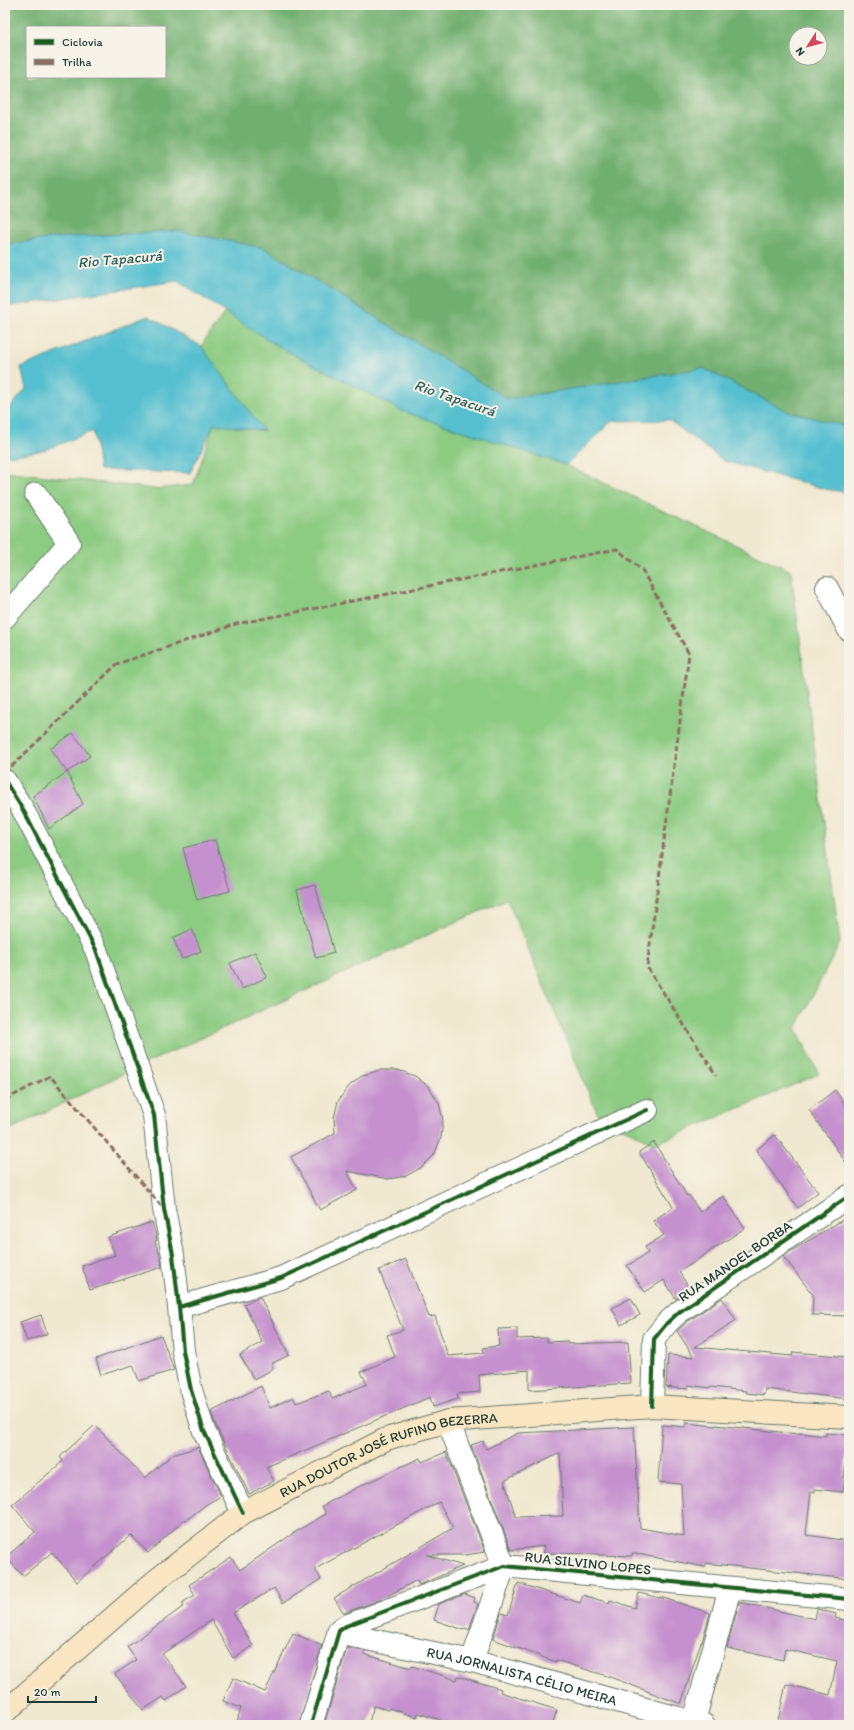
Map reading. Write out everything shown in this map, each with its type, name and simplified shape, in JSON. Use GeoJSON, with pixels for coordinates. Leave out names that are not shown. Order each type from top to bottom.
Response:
{"type":"FeatureCollection","features":[{"type":"Feature","properties":{"kind":"main road","name":"RUA DOUTOR JOSÉ RUFINO BEZERRA"},"geometry":{"type":"LineString","coordinates":[[5,1712],[154,1582],[242,1513],[386,1439],[448,1421],[652,1406],[849,1417]]}},
{"type":"Feature","properties":{"kind":"street"},"geometry":{"type":"LineString","coordinates":[[5,617],[70,544],[36,494]]}},
{"type":"Feature","properties":{"kind":"street"},"geometry":{"type":"LineString","coordinates":[[827,588],[849,630]]}},
{"type":"Feature","properties":{"kind":"street"},"geometry":{"type":"LineString","coordinates":[[5,780],[22,808],[96,950],[154,1115],[164,1209],[179,1307],[183,1351],[191,1390],[204,1431],[242,1513]]}},
{"type":"Feature","properties":{"kind":"street"},"geometry":{"type":"LineString","coordinates":[[179,1307],[281,1278],[647,1110]]}},
{"type":"Feature","properties":{"kind":"street","name":"RUA MANOEL BORBA"},"geometry":{"type":"LineString","coordinates":[[652,1406],[654,1339],[667,1323],[679,1312],[849,1196]]}},
{"type":"Feature","properties":{"kind":"street"},"geometry":{"type":"LineString","coordinates":[[448,1421],[504,1566],[472,1661]]}},
{"type":"Feature","properties":{"kind":"street","name":"RUA SILVINO LOPES"},"geometry":{"type":"LineString","coordinates":[[338,1633],[346,1626],[504,1566],[849,1599]]}},
{"type":"Feature","properties":{"kind":"street"},"geometry":{"type":"LineString","coordinates":[[697,1724],[730,1588]]}},
{"type":"Feature","properties":{"kind":"street"},"geometry":{"type":"LineString","coordinates":[[311,1725],[338,1633]]}},
{"type":"Feature","properties":{"kind":"street","name":"RUA JORNALISTA CÉLIO MEIRA"},"geometry":{"type":"LineString","coordinates":[[338,1633],[472,1661],[697,1724]]}},
{"type":"Feature","properties":{"kind":"green space"},"geometry":{"type":"Polygon","coordinates":[[[5,5],[849,5],[849,427],[787,411],[703,368],[508,399],[264,248],[178,231],[53,238],[5,245],[5,5]]]}},
{"type":"Feature","properties":{"kind":"green space"},"geometry":{"type":"Polygon","coordinates":[[[225,312],[409,413],[566,465],[791,571],[840,943],[796,1028],[819,1074],[655,1144],[598,1115],[507,899],[127,1072],[5,1132],[5,471],[154,489],[193,485],[214,424],[264,431],[201,346],[225,312]]]}},
{"type":"Feature","properties":{"kind":"water","name":"Rio Tapacurá"},"geometry":{"type":"Polygon","coordinates":[[[178,231],[264,248],[508,399],[703,368],[787,411],[849,427],[849,493],[825,489],[724,461],[669,420],[612,421],[566,465],[402,411],[281,348],[177,281],[5,307],[5,245],[53,238],[178,231]]]}},
{"type":"Feature","properties":{"kind":"water"},"geometry":{"type":"Polygon","coordinates":[[[148,316],[201,346],[264,431],[214,424],[190,473],[99,470],[93,431],[45,450],[10,456],[5,453],[5,413],[26,389],[21,367],[148,316]]]}},
{"type":"Feature","properties":{"kind":"building"},"geometry":{"type":"Polygon","coordinates":[[[73,733],[90,756],[67,772],[50,749],[73,733]]]}},
{"type":"Feature","properties":{"kind":"building"},"geometry":{"type":"Polygon","coordinates":[[[67,772],[83,804],[49,829],[33,796],[67,772]]]}},
{"type":"Feature","properties":{"kind":"building"},"geometry":{"type":"Polygon","coordinates":[[[215,840],[230,891],[197,900],[183,848],[215,840]]]}},
{"type":"Feature","properties":{"kind":"building"},"geometry":{"type":"Polygon","coordinates":[[[315,885],[334,953],[316,958],[297,890],[315,885]]]}},
{"type":"Feature","properties":{"kind":"building"},"geometry":{"type":"Polygon","coordinates":[[[192,929],[201,951],[182,959],[173,938],[192,929]]]}},
{"type":"Feature","properties":{"kind":"building"},"geometry":{"type":"Polygon","coordinates":[[[255,952],[267,977],[242,989],[230,963],[255,952]]]}},
{"type":"Feature","properties":{"kind":"building"},"geometry":{"type":"Polygon","coordinates":[[[380,1070],[398,1070],[415,1076],[429,1087],[439,1103],[443,1120],[441,1138],[434,1155],[422,1167],[406,1176],[388,1179],[347,1171],[357,1190],[320,1210],[291,1157],[335,1133],[334,1118],[338,1101],[349,1086],[363,1075],[380,1070]]]}},
{"type":"Feature","properties":{"kind":"building"},"geometry":{"type":"Polygon","coordinates":[[[835,1090],[849,1110],[849,1167],[809,1110],[835,1090]]]}},
{"type":"Feature","properties":{"kind":"building"},"geometry":{"type":"Polygon","coordinates":[[[775,1135],[818,1192],[798,1208],[756,1150],[775,1135]]]}},
{"type":"Feature","properties":{"kind":"building"},"geometry":{"type":"Polygon","coordinates":[[[654,1142],[687,1196],[689,1195],[700,1212],[723,1196],[745,1228],[679,1272],[690,1289],[676,1299],[664,1280],[645,1292],[627,1266],[648,1253],[645,1247],[664,1235],[653,1221],[673,1207],[639,1152],[654,1142]]]}},
{"type":"Feature","properties":{"kind":"building"},"geometry":{"type":"Polygon","coordinates":[[[849,1216],[849,1316],[812,1315],[813,1295],[783,1256],[849,1216]]]}},
{"type":"Feature","properties":{"kind":"building"},"geometry":{"type":"Polygon","coordinates":[[[152,1222],[162,1267],[90,1290],[82,1266],[115,1255],[108,1237],[152,1222]]]}},
{"type":"Feature","properties":{"kind":"building"},"geometry":{"type":"Polygon","coordinates":[[[406,1259],[429,1317],[435,1316],[448,1356],[484,1353],[483,1348],[499,1346],[498,1329],[517,1328],[517,1339],[547,1338],[547,1342],[567,1341],[568,1344],[628,1342],[631,1383],[529,1390],[529,1370],[479,1375],[480,1392],[457,1394],[458,1399],[433,1407],[430,1397],[266,1467],[274,1481],[249,1494],[216,1426],[211,1412],[261,1386],[270,1408],[293,1397],[296,1403],[329,1391],[332,1399],[367,1384],[361,1372],[395,1357],[387,1335],[403,1330],[379,1270],[406,1259]]]}},
{"type":"Feature","properties":{"kind":"building"},"geometry":{"type":"Polygon","coordinates":[[[260,1297],[289,1355],[271,1364],[274,1368],[254,1380],[240,1355],[262,1342],[244,1304],[260,1297]]]}},
{"type":"Feature","properties":{"kind":"building"},"geometry":{"type":"Polygon","coordinates":[[[631,1298],[640,1315],[621,1325],[612,1308],[631,1298]]]}},
{"type":"Feature","properties":{"kind":"building"},"geometry":{"type":"Polygon","coordinates":[[[722,1298],[736,1320],[695,1347],[792,1356],[793,1352],[849,1357],[849,1399],[765,1389],[764,1395],[746,1393],[746,1391],[688,1385],[688,1389],[666,1387],[668,1355],[694,1357],[677,1331],[687,1322],[722,1298]]]}},
{"type":"Feature","properties":{"kind":"building"},"geometry":{"type":"Polygon","coordinates":[[[41,1315],[47,1334],[27,1341],[20,1322],[41,1315]]]}},
{"type":"Feature","properties":{"kind":"building"},"geometry":{"type":"Polygon","coordinates":[[[161,1335],[174,1370],[139,1381],[133,1365],[101,1375],[96,1359],[161,1335]]]}},
{"type":"Feature","properties":{"kind":"building"},"geometry":{"type":"Polygon","coordinates":[[[686,1423],[798,1434],[826,1436],[826,1433],[848,1435],[843,1492],[815,1489],[815,1492],[811,1492],[806,1535],[849,1541],[849,1579],[705,1563],[705,1567],[632,1553],[632,1556],[544,1553],[544,1546],[511,1550],[471,1445],[483,1441],[486,1449],[518,1433],[634,1427],[640,1528],[684,1536],[681,1484],[658,1482],[662,1425],[686,1427],[686,1423]],[[560,1453],[504,1481],[516,1517],[563,1516],[560,1453]]]}},
{"type":"Feature","properties":{"kind":"building"},"geometry":{"type":"Polygon","coordinates":[[[95,1425],[145,1478],[172,1455],[198,1447],[221,1496],[207,1504],[186,1520],[185,1519],[148,1553],[131,1535],[77,1582],[52,1552],[23,1576],[6,1557],[35,1532],[12,1505],[63,1461],[60,1457],[95,1425]]]}},
{"type":"Feature","properties":{"kind":"building"},"geometry":{"type":"Polygon","coordinates":[[[446,1452],[485,1552],[465,1555],[427,1555],[463,1566],[419,1585],[417,1580],[382,1599],[344,1613],[334,1598],[453,1528],[439,1502],[315,1569],[321,1579],[283,1603],[274,1588],[233,1613],[253,1646],[233,1658],[211,1620],[162,1654],[186,1686],[166,1701],[163,1697],[143,1710],[115,1674],[136,1660],[127,1647],[184,1606],[182,1603],[195,1595],[189,1585],[231,1557],[240,1570],[295,1532],[326,1514],[322,1506],[356,1488],[420,1458],[422,1462],[446,1452]]]}},
{"type":"Feature","properties":{"kind":"building"},"geometry":{"type":"Polygon","coordinates":[[[518,1583],[580,1603],[583,1595],[609,1603],[610,1600],[635,1608],[639,1593],[660,1597],[710,1613],[681,1704],[610,1677],[556,1660],[556,1662],[493,1639],[501,1613],[508,1615],[518,1583]]]}},
{"type":"Feature","properties":{"kind":"building"},"geometry":{"type":"Polygon","coordinates":[[[465,1594],[475,1598],[474,1602],[478,1604],[469,1630],[465,1628],[464,1630],[434,1620],[439,1604],[465,1594]]]}},
{"type":"Feature","properties":{"kind":"building"},"geometry":{"type":"Polygon","coordinates":[[[739,1602],[815,1619],[817,1609],[836,1614],[835,1618],[849,1621],[849,1699],[844,1725],[777,1725],[786,1684],[830,1695],[837,1661],[785,1649],[783,1660],[727,1648],[739,1602]]]}},
{"type":"Feature","properties":{"kind":"building"},"geometry":{"type":"Polygon","coordinates":[[[293,1633],[322,1646],[299,1725],[236,1725],[241,1708],[223,1701],[233,1678],[265,1692],[293,1633]]]}},
{"type":"Feature","properties":{"kind":"building"},"geometry":{"type":"Polygon","coordinates":[[[347,1648],[365,1651],[364,1654],[411,1668],[412,1666],[457,1680],[458,1676],[501,1689],[500,1692],[557,1710],[552,1725],[456,1725],[418,1713],[417,1717],[389,1708],[388,1710],[374,1706],[368,1725],[324,1725],[347,1648]]]}},
{"type":"Feature","properties":{"kind":"marked path"},"geometry":{"type":"LineString","coordinates":[[5,773],[117,664],[236,624],[617,549],[642,570],[689,654],[647,967],[716,1075]]}},
{"type":"Feature","properties":{"kind":"marked path"},"geometry":{"type":"LineString","coordinates":[[5,1100],[50,1076],[163,1208]]}},
{"type":"Feature","properties":{"kind":"cycle path"},"geometry":{"type":"LineString","coordinates":[[5,781],[22,808],[96,950],[154,1115],[164,1209],[173,1255],[183,1351],[191,1390],[204,1431],[243,1513]]}},
{"type":"Feature","properties":{"kind":"cycle path"},"geometry":{"type":"LineString","coordinates":[[179,1307],[281,1278],[647,1110]]}},
{"type":"Feature","properties":{"kind":"cycle path"},"geometry":{"type":"LineString","coordinates":[[652,1406],[654,1339],[667,1323],[679,1312],[849,1196]]}},
{"type":"Feature","properties":{"kind":"cycle path"},"geometry":{"type":"LineString","coordinates":[[311,1725],[339,1631],[346,1626],[504,1566],[849,1599]]}}]}
